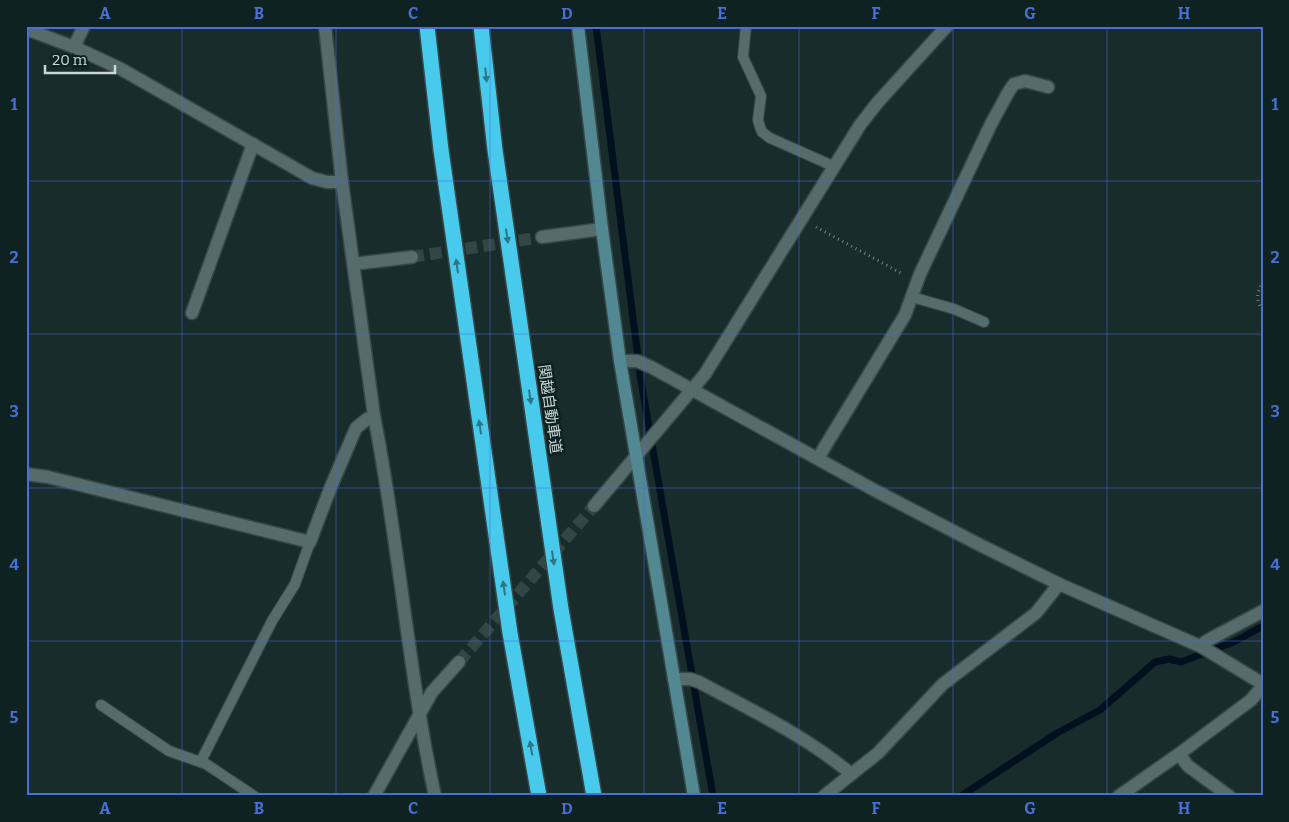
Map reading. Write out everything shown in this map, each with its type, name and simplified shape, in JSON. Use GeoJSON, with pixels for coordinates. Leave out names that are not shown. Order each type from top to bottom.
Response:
{"type":"FeatureCollection","features":[{"type":"Feature","properties":{"kind":"highway"},"geometry":{"type":"LineString","coordinates":[[427,26],[441,150],[510,633],[539,796]]}},
{"type":"Feature","properties":{"kind":"highway","name":"関越自動車道"},"geometry":{"type":"LineString","coordinates":[[481,26],[495,150],[558,590],[594,796]]}},
{"type":"Feature","properties":{"kind":"street"},"geometry":{"type":"LineString","coordinates":[[74,47],[84,26]]}},
{"type":"Feature","properties":{"kind":"street"},"geometry":{"type":"LineString","coordinates":[[325,26],[342,182],[374,416],[382,455],[419,716],[435,796]]}},
{"type":"Feature","properties":{"kind":"street"},"geometry":{"type":"LineString","coordinates":[[578,26],[602,230],[620,361],[694,796]]}},
{"type":"Feature","properties":{"kind":"street"},"geometry":{"type":"LineString","coordinates":[[594,506],[705,374],[860,124],[872,108],[947,26]]}},
{"type":"Feature","properties":{"kind":"street"},"geometry":{"type":"LineString","coordinates":[[26,29],[74,47],[121,69],[312,178],[327,182],[342,182]]}},
{"type":"Feature","properties":{"kind":"street"},"geometry":{"type":"LineString","coordinates":[[818,458],[905,315],[917,281],[991,124],[1009,91],[1014,84],[1025,81],[1048,87]]}},
{"type":"Feature","properties":{"kind":"street"},"geometry":{"type":"LineString","coordinates":[[192,312],[253,144]]}},
{"type":"Feature","properties":{"kind":"street"},"geometry":{"type":"LineString","coordinates":[[542,237],[602,230]]}},
{"type":"Feature","properties":{"kind":"street"},"geometry":{"type":"LineString","coordinates":[[353,264],[412,258]]}},
{"type":"Feature","properties":{"kind":"street"},"geometry":{"type":"LineString","coordinates":[[620,361],[638,361],[693,389],[911,509],[1059,584],[1202,647],[1263,685],[1251,700],[1119,796]]}},
{"type":"Feature","properties":{"kind":"street"},"geometry":{"type":"LineString","coordinates":[[26,474],[48,477],[310,542],[356,428],[374,416]]}},
{"type":"Feature","properties":{"kind":"street"},"geometry":{"type":"LineString","coordinates":[[824,796],[878,753],[943,684],[1036,613],[1059,584]]}},
{"type":"Feature","properties":{"kind":"street"},"geometry":{"type":"LineString","coordinates":[[1202,647],[1205,642],[1263,611]]}},
{"type":"Feature","properties":{"kind":"street"},"geometry":{"type":"LineString","coordinates":[[374,796],[432,692],[459,662]]}},
{"type":"Feature","properties":{"kind":"street"},"geometry":{"type":"LineString","coordinates":[[674,680],[690,678],[699,682],[778,725],[826,755],[851,774]]}},
{"type":"Feature","properties":{"kind":"street"},"geometry":{"type":"LineString","coordinates":[[1179,754],[1188,766],[1229,796]]}},
{"type":"Feature","properties":{"kind":"lane"},"geometry":{"type":"LineString","coordinates":[[746,26],[743,57],[761,96],[758,120],[762,132],[770,138],[833,166]]}},
{"type":"Feature","properties":{"kind":"lane"},"geometry":{"type":"LineString","coordinates":[[912,297],[954,309],[984,322]]}},
{"type":"Feature","properties":{"kind":"lane"},"geometry":{"type":"LineString","coordinates":[[201,761],[272,621],[295,584],[310,542]]}},
{"type":"Feature","properties":{"kind":"lane"},"geometry":{"type":"LineString","coordinates":[[101,705],[169,751],[201,761],[254,796]]}},
{"type":"Feature","properties":{"kind":"path"},"geometry":{"type":"LineString","coordinates":[[800,219],[917,281]]}},
{"type":"Feature","properties":{"kind":"path"},"geometry":{"type":"LineString","coordinates":[[1263,281],[1256,295],[1263,311]]}},
{"type":"Feature","properties":{"kind":"waterway"},"geometry":{"type":"LineString","coordinates":[[596,26],[641,381],[713,796]]}},
{"type":"Feature","properties":{"kind":"waterway"},"geometry":{"type":"LineString","coordinates":[[961,796],[1057,733],[1100,710],[1155,662],[1169,659],[1181,662],[1236,641],[1263,626]]}},
{"type":"Feature","properties":{"kind":"tunnel"},"geometry":{"type":"LineString","coordinates":[[412,257],[542,237]]}},
{"type":"Feature","properties":{"kind":"tunnel"},"geometry":{"type":"LineString","coordinates":[[459,662],[594,506]]}}]}
